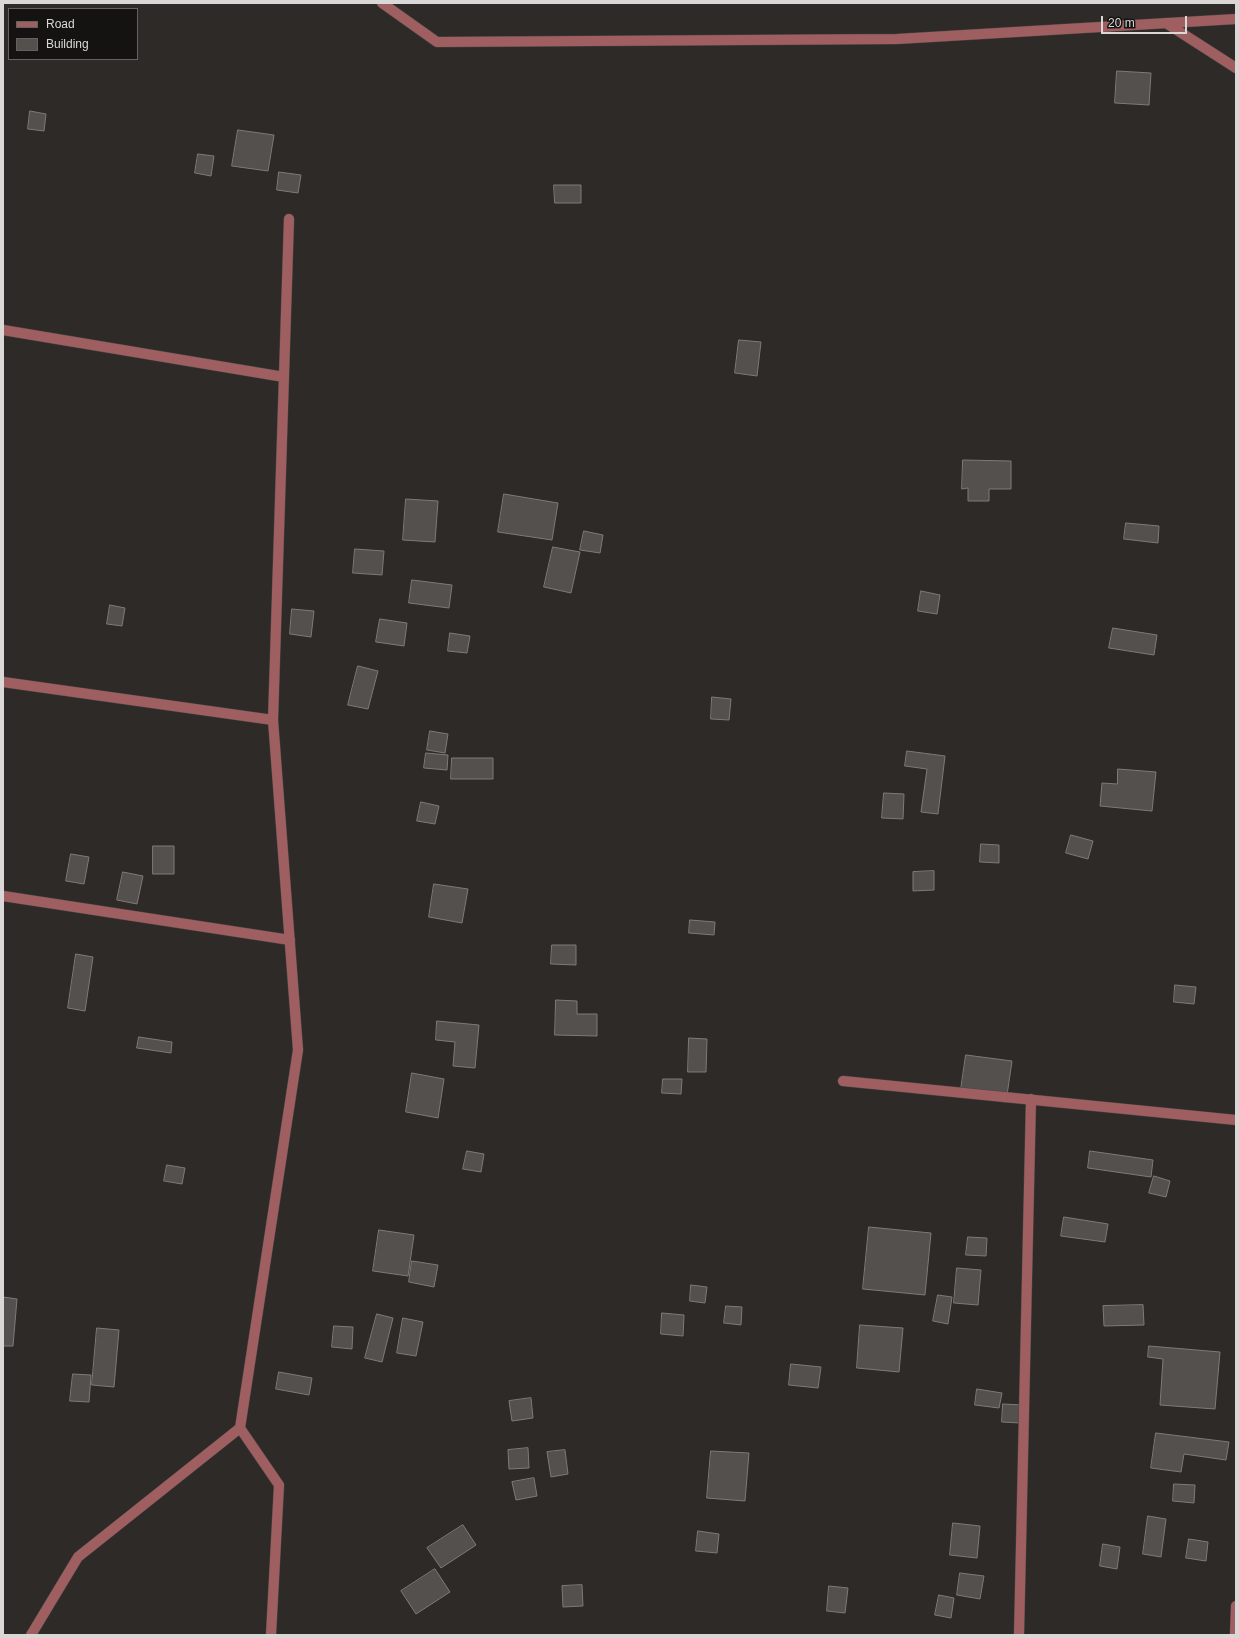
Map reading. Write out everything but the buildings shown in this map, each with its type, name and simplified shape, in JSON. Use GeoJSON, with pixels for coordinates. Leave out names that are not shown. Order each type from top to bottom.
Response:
{"type":"FeatureCollection","features":[{"type":"Feature","properties":{"kind":"street"},"geometry":{"type":"LineString","coordinates":[[382,3],[437,42],[898,39],[1236,20]]}},
{"type":"Feature","properties":{"kind":"street"},"geometry":{"type":"LineString","coordinates":[[1166,23],[1236,68]]}},
{"type":"Feature","properties":{"kind":"street"},"geometry":{"type":"LineString","coordinates":[[32,1635],[78,1557],[240,1428],[298,1050],[273,720],[289,219]]}},
{"type":"Feature","properties":{"kind":"street"},"geometry":{"type":"LineString","coordinates":[[3,330],[284,377]]}},
{"type":"Feature","properties":{"kind":"street"},"geometry":{"type":"LineString","coordinates":[[3,682],[273,720]]}},
{"type":"Feature","properties":{"kind":"street"},"geometry":{"type":"LineString","coordinates":[[3,896],[290,940]]}},
{"type":"Feature","properties":{"kind":"street"},"geometry":{"type":"LineString","coordinates":[[843,1081],[1236,1120]]}},
{"type":"Feature","properties":{"kind":"street"},"geometry":{"type":"LineString","coordinates":[[1019,1635],[1031,1099]]}},
{"type":"Feature","properties":{"kind":"street"},"geometry":{"type":"LineString","coordinates":[[240,1428],[280,1485],[271,1635]]}},
{"type":"Feature","properties":{"kind":"street"},"geometry":{"type":"LineString","coordinates":[[1235,1635],[1236,1606]]}}]}
